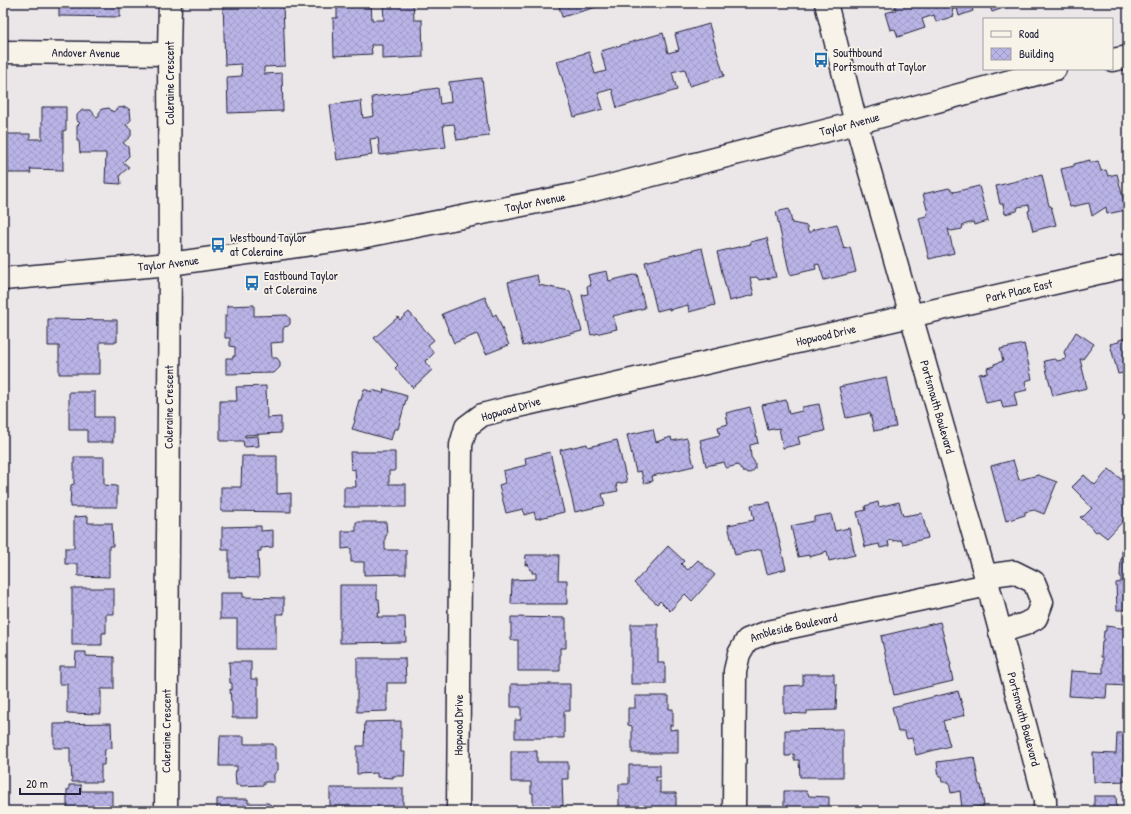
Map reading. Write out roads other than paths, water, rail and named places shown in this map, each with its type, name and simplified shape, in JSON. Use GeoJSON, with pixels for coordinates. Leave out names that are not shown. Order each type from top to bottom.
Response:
{"type":"FeatureCollection","features":[{"type":"Feature","properties":{"kind":"street","name":"Coleraine Crescent"},"geometry":{"type":"LineString","coordinates":[[166,811],[170,264],[170,3]]}},
{"type":"Feature","properties":{"kind":"street","name":"Portsmouth Boulevard"},"geometry":{"type":"LineString","coordinates":[[826,3],[856,123],[986,580],[1045,800],[1045,811]]}},
{"type":"Feature","properties":{"kind":"street","name":"Andover Avenue"},"geometry":{"type":"LineString","coordinates":[[3,52],[169,54]]}},
{"type":"Feature","properties":{"kind":"street"},"geometry":{"type":"LineString","coordinates":[[1113,60],[1128,57]]}},
{"type":"Feature","properties":{"kind":"street","name":"Taylor Avenue"},"geometry":{"type":"LineString","coordinates":[[3,278],[170,264],[362,238],[570,196],[856,123],[1051,70]]}},
{"type":"Feature","properties":{"kind":"street","name":"Park Place East"},"geometry":{"type":"LineString","coordinates":[[910,315],[1128,266]]}},
{"type":"Feature","properties":{"kind":"street","name":"Hopwood Drive"},"geometry":{"type":"LineString","coordinates":[[458,811],[461,445],[466,427],[482,415],[505,409],[910,315]]}},
{"type":"Feature","properties":{"kind":"street","name":"Ambleside Boulevard"},"geometry":{"type":"LineString","coordinates":[[734,811],[735,671],[739,654],[748,640],[768,632],[1014,572],[1034,582],[1042,602],[1036,618],[1025,624],[1000,632]]}},
{"type":"Feature","properties":{"kind":"place","name":"Southbound Portsmouth at Taylor"},"geometry":{"type":"Point","coordinates":[821,60]}},
{"type":"Feature","properties":{"kind":"place","name":"Westbound Taylor at Coleraine"},"geometry":{"type":"Point","coordinates":[218,245]}},
{"type":"Feature","properties":{"kind":"place","name":"Eastbound Taylor at Coleraine"},"geometry":{"type":"Point","coordinates":[252,283]}}]}
